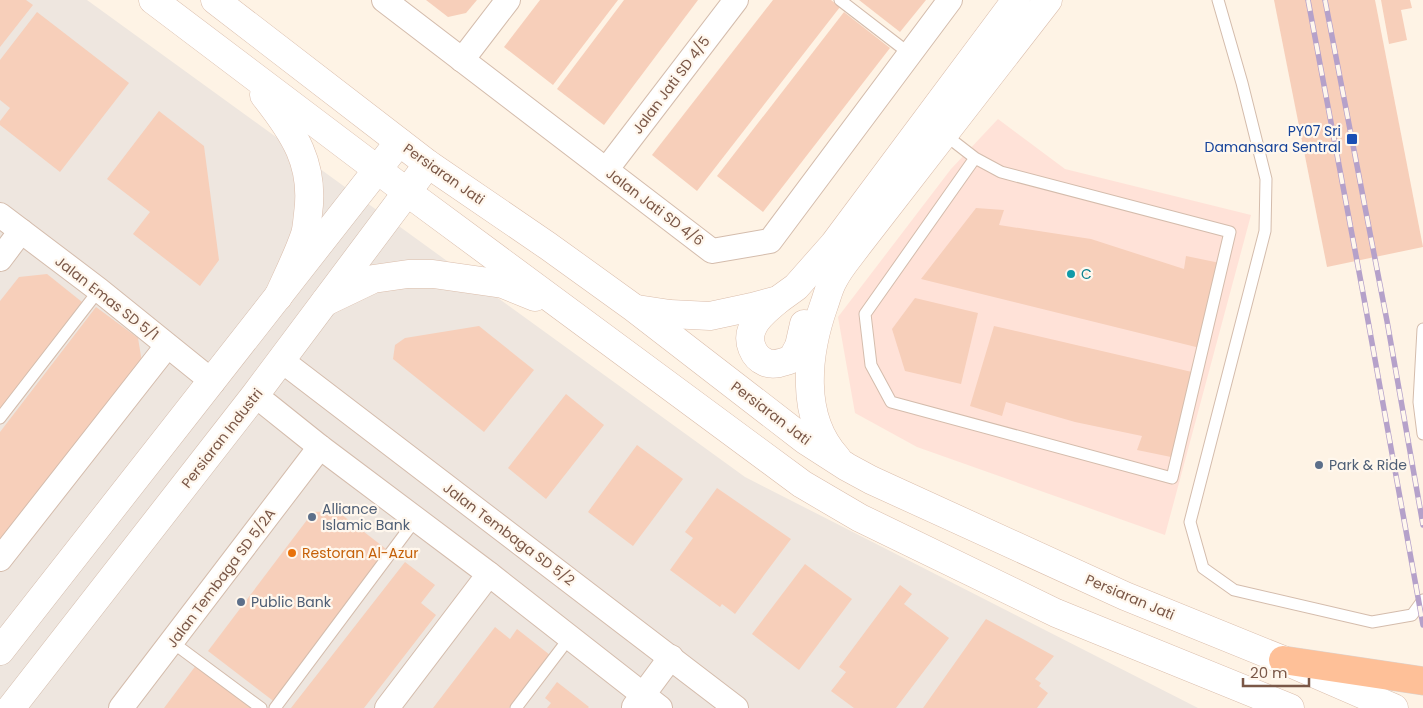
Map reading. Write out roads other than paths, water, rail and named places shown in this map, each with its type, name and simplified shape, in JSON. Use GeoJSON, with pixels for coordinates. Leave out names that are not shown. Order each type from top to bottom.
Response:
{"type":"FeatureCollection","features":[{"type":"Feature","properties":{"kind":"highway"},"geometry":{"type":"LineString","coordinates":[[1283,660],[1423,681]]}},
{"type":"Feature","properties":{"kind":"main road"},"geometry":{"type":"LineString","coordinates":[[153,0],[406,192],[802,484],[839,506],[924,550],[1056,613],[1290,708]]}},
{"type":"Feature","properties":{"kind":"main road","name":"Persiaran Jati"},"geometry":{"type":"LineString","coordinates":[[215,0],[428,164],[548,246],[634,308],[805,440],[847,467],[871,480],[1126,596],[1394,708]]}},
{"type":"Feature","properties":{"kind":"main road"},"geometry":{"type":"LineString","coordinates":[[1016,0],[834,244],[796,287],[778,300],[757,320],[752,329],[750,342],[754,354],[766,362],[780,363],[792,359],[799,346],[803,325],[811,306],[834,280],[858,245],[1048,0]]}},
{"type":"Feature","properties":{"kind":"main road"},"geometry":{"type":"LineString","coordinates":[[242,68],[280,115],[301,148],[309,181],[310,200],[305,235],[278,297]]}},
{"type":"Feature","properties":{"kind":"main road"},"geometry":{"type":"LineString","coordinates":[[0,651],[213,382],[399,142]]}},
{"type":"Feature","properties":{"kind":"main road","name":"Persiaran Industri"},"geometry":{"type":"LineString","coordinates":[[11,708],[255,395],[428,164]]}},
{"type":"Feature","properties":{"kind":"main road"},"geometry":{"type":"LineString","coordinates":[[325,302],[373,279],[408,274],[433,274],[503,284],[566,309]]}},
{"type":"Feature","properties":{"kind":"main road"},"geometry":{"type":"LineString","coordinates":[[834,280],[817,325],[808,378],[812,407],[820,434],[830,450],[847,467]]}},
{"type":"Feature","properties":{"kind":"main road"},"geometry":{"type":"LineString","coordinates":[[634,308],[670,314],[710,316],[752,308],[778,300]]}},
{"type":"Feature","properties":{"kind":"street","name":"Jalan Jati SD 4/6"},"geometry":{"type":"LineString","coordinates":[[384,0],[712,251],[770,241],[950,0]]}},
{"type":"Feature","properties":{"kind":"street"},"geometry":{"type":"LineString","coordinates":[[462,60],[508,0]]}},
{"type":"Feature","properties":{"kind":"street","name":"Jalan Jati SD 4/5"},"geometry":{"type":"LineString","coordinates":[[606,170],[736,0]]}},
{"type":"Feature","properties":{"kind":"street","name":"Jalan Emas SD 5/1"},"geometry":{"type":"LineString","coordinates":[[0,215],[99,290],[213,382]]}},
{"type":"Feature","properties":{"kind":"street"},"geometry":{"type":"LineString","coordinates":[[0,259],[21,231]]}},
{"type":"Feature","properties":{"kind":"street"},"geometry":{"type":"LineString","coordinates":[[0,559],[167,346]]}},
{"type":"Feature","properties":{"kind":"street","name":"Jalan Tembaga SD 5/2"},"geometry":{"type":"LineString","coordinates":[[281,360],[736,708]]}},
{"type":"Feature","properties":{"kind":"street"},"geometry":{"type":"LineString","coordinates":[[255,395],[570,638],[645,704],[671,657]]}},
{"type":"Feature","properties":{"kind":"street","name":"Jalan Tembaga SD 5/2A"},"geometry":{"type":"LineString","coordinates":[[121,708],[320,447]]}},
{"type":"Feature","properties":{"kind":"street"},"geometry":{"type":"LineString","coordinates":[[387,708],[489,574]]}},
{"type":"Feature","properties":{"kind":"lane"},"geometry":{"type":"LineString","coordinates":[[840,0],[910,54]]}},
{"type":"Feature","properties":{"kind":"lane"},"geometry":{"type":"LineString","coordinates":[[1218,0],[1242,83],[1266,179],[1265,231],[1190,522],[1203,568],[1234,590],[1372,622],[1412,616],[1423,600]]}},
{"type":"Feature","properties":{"kind":"lane"},"geometry":{"type":"LineString","coordinates":[[944,134],[975,158],[1001,172],[1230,232],[1172,478],[891,402],[871,365],[865,314],[975,158]]}},
{"type":"Feature","properties":{"kind":"lane"},"geometry":{"type":"LineString","coordinates":[[0,418],[99,290]]}},
{"type":"Feature","properties":{"kind":"lane"},"geometry":{"type":"LineString","coordinates":[[1423,329],[1419,402],[1423,434]]}},
{"type":"Feature","properties":{"kind":"lane"},"geometry":{"type":"LineString","coordinates":[[275,708],[416,519]]}},
{"type":"Feature","properties":{"kind":"lane"},"geometry":{"type":"LineString","coordinates":[[516,708],[570,638]]}},
{"type":"Feature","properties":{"kind":"lane"},"geometry":{"type":"LineString","coordinates":[[172,642],[261,708]]}},
{"type":"Feature","properties":{"kind":"railway"},"geometry":{"type":"LineString","coordinates":[[1308,0],[1423,625]]}},
{"type":"Feature","properties":{"kind":"railway"},"geometry":{"type":"LineString","coordinates":[[1325,0],[1387,321],[1423,525]]}},
{"type":"Feature","properties":{"kind":"place","name":"PY07 Sri Damansara Sentral"},"geometry":{"type":"Point","coordinates":[1352,139]}},
{"type":"Feature","properties":{"kind":"place","name":"C"},"geometry":{"type":"Point","coordinates":[1071,274]}},
{"type":"Feature","properties":{"kind":"place","name":"Park & Ride"},"geometry":{"type":"Point","coordinates":[1319,465]}},
{"type":"Feature","properties":{"kind":"place","name":"Alliance Islamic Bank"},"geometry":{"type":"Point","coordinates":[312,517]}},
{"type":"Feature","properties":{"kind":"place","name":"Restoran Al-Azur"},"geometry":{"type":"Point","coordinates":[292,553]}},
{"type":"Feature","properties":{"kind":"place","name":"Public Bank"},"geometry":{"type":"Point","coordinates":[241,602]}}]}
